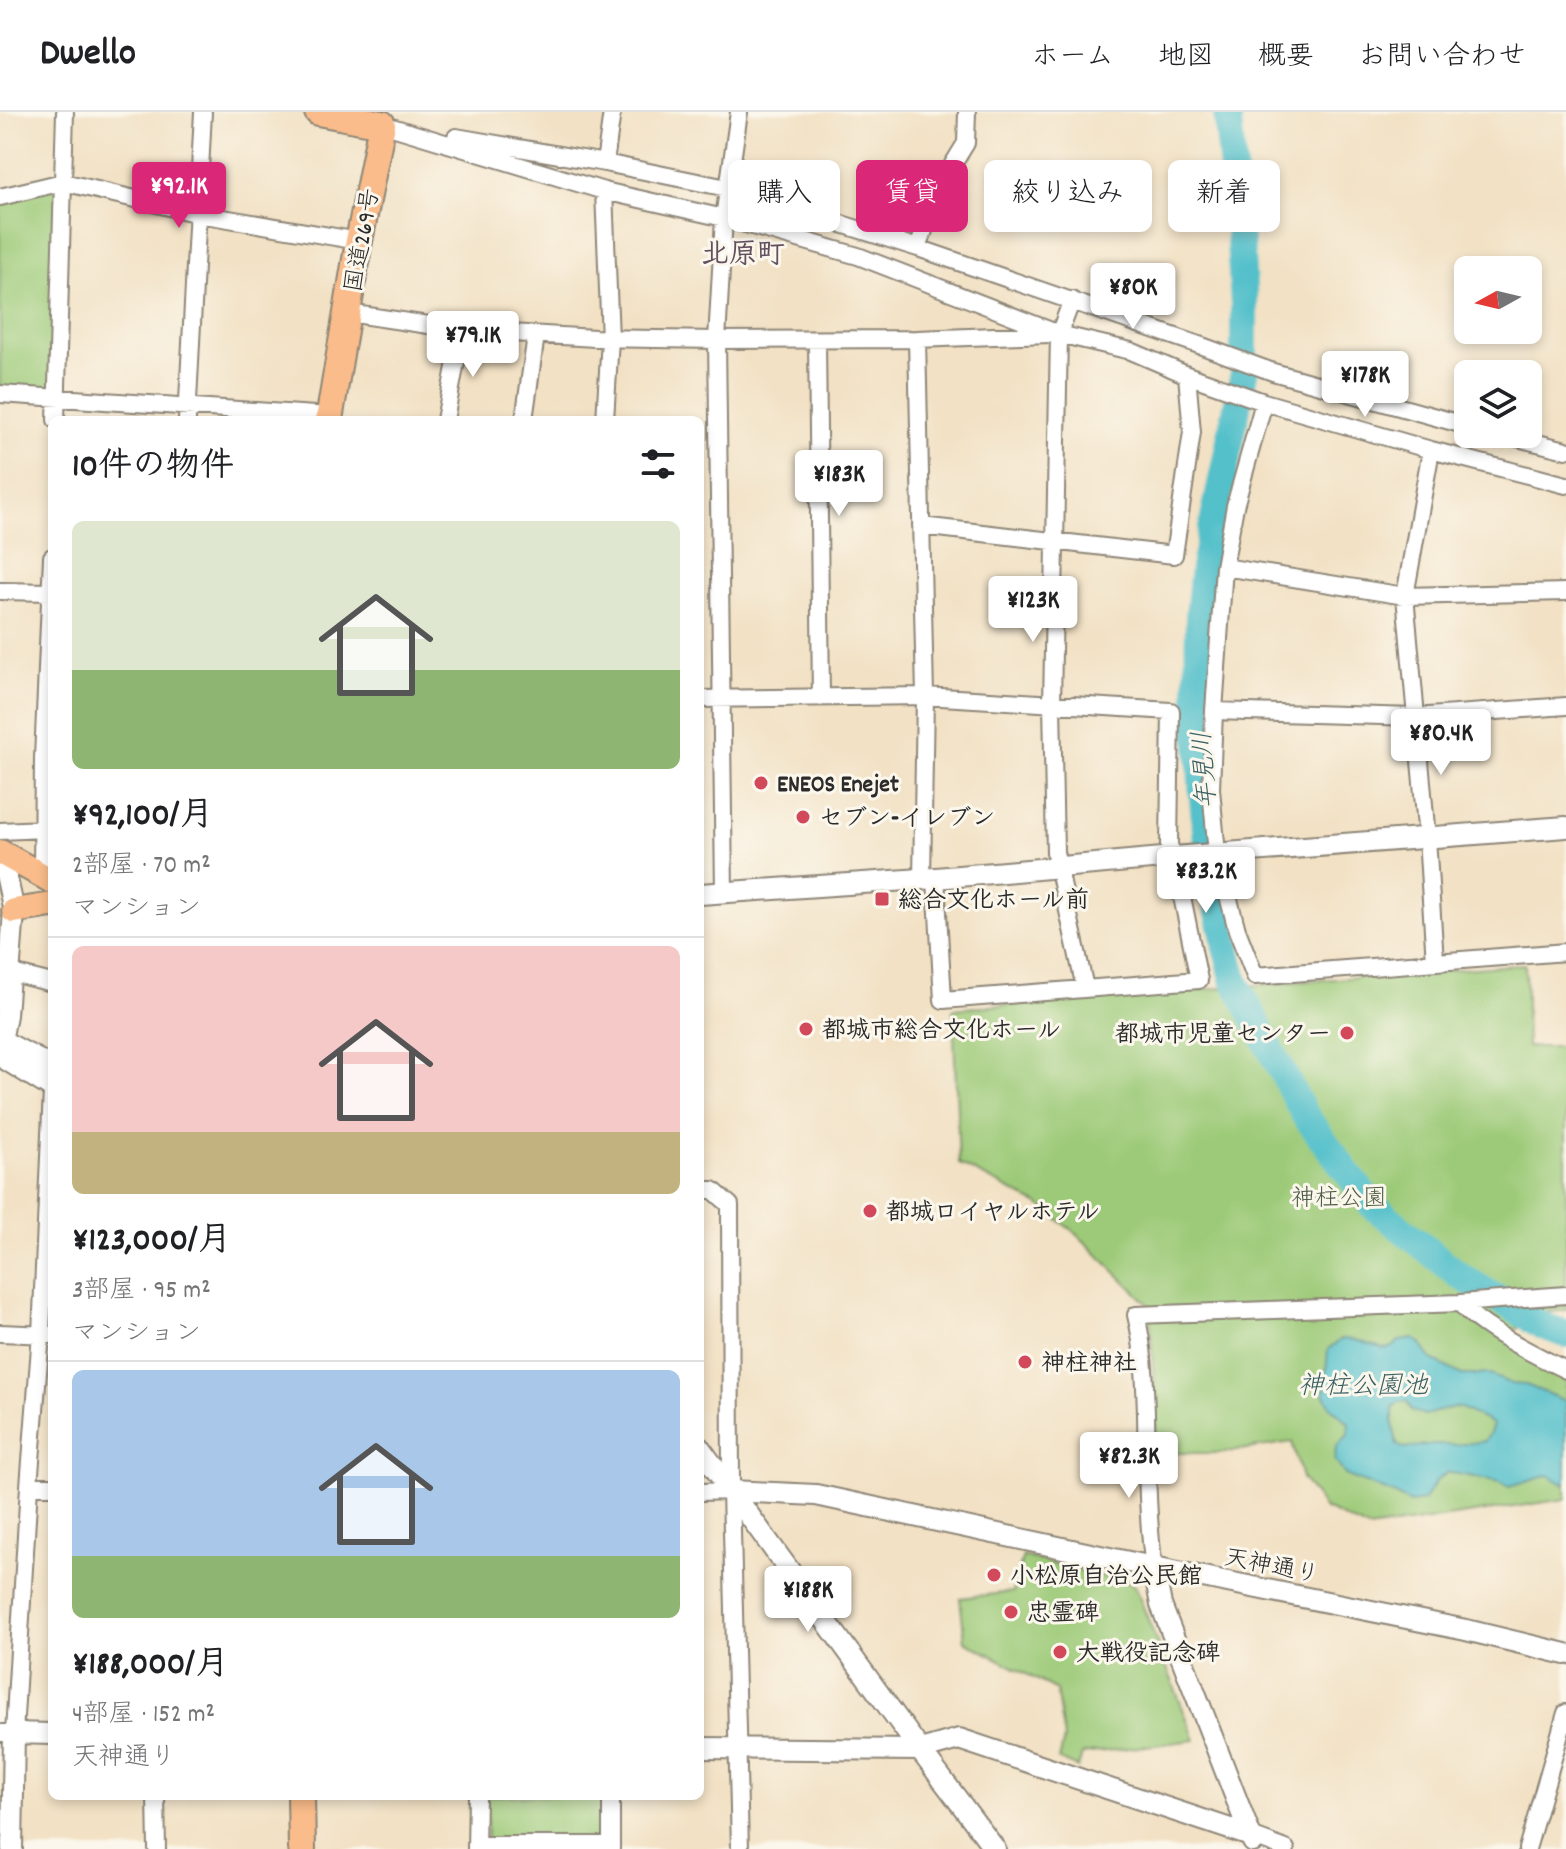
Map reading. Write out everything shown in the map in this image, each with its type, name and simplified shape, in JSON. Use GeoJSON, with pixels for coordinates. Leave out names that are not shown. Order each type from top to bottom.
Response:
{"type":"FeatureCollection","features":[{"type":"Feature","properties":{"kind":"highway"},"geometry":{"type":"LineString","coordinates":[[318,112],[383,118]]}},
{"type":"Feature","properties":{"kind":"highway","name":"国道269号"},"geometry":{"type":"LineString","coordinates":[[329,416],[383,118]]}},
{"type":"Feature","properties":{"kind":"highway"},"geometry":{"type":"LineString","coordinates":[[301,1800],[302,1849]]}},
{"type":"Feature","properties":{"kind":"main road"},"geometry":{"type":"LineString","coordinates":[[0,852],[47,878]]}},
{"type":"Feature","properties":{"kind":"main road"},"geometry":{"type":"LineString","coordinates":[[14,911],[48,906]]}},
{"type":"Feature","properties":{"kind":"street"},"geometry":{"type":"LineString","coordinates":[[56,416],[65,112]]}},
{"type":"Feature","properties":{"kind":"street"},"geometry":{"type":"LineString","coordinates":[[188,413],[203,112]]}},
{"type":"Feature","properties":{"kind":"street"},"geometry":{"type":"LineString","coordinates":[[605,163],[612,112]]}},
{"type":"Feature","properties":{"kind":"street"},"geometry":{"type":"LineString","coordinates":[[724,893],[717,340],[724,218],[739,112]]}},
{"type":"Feature","properties":{"kind":"street"},"geometry":{"type":"LineString","coordinates":[[918,248],[939,187],[966,143],[967,112]]}},
{"type":"Feature","properties":{"kind":"street"},"geometry":{"type":"LineString","coordinates":[[383,118],[727,188],[918,248],[1273,372],[1454,422]]}},
{"type":"Feature","properties":{"kind":"street"},"geometry":{"type":"LineString","coordinates":[[383,118],[604,191],[724,218],[858,256],[1059,334],[1131,351],[1264,402],[1566,485]]}},
{"type":"Feature","properties":{"kind":"street"},"geometry":{"type":"LineString","coordinates":[[0,197],[63,182],[199,214],[359,241]]}},
{"type":"Feature","properties":{"kind":"street"},"geometry":{"type":"LineString","coordinates":[[604,191],[610,339],[605,416]]}},
{"type":"Feature","properties":{"kind":"street"},"geometry":{"type":"LineString","coordinates":[[1072,300],[1059,334],[1052,704],[1055,852],[1085,988]]}},
{"type":"Feature","properties":{"kind":"street"},"geometry":{"type":"LineString","coordinates":[[348,313],[462,330],[610,339],[917,339],[1059,334]]}},
{"type":"Feature","properties":{"kind":"street"},"geometry":{"type":"LineString","coordinates":[[446,416],[462,330]]}},
{"type":"Feature","properties":{"kind":"street"},"geometry":{"type":"LineString","coordinates":[[525,416],[536,335]]}},
{"type":"Feature","properties":{"kind":"street"},"geometry":{"type":"LineString","coordinates":[[704,699],[925,696],[1171,711],[1169,845],[1199,980],[943,1000],[929,878],[925,696],[921,526],[917,339]]}},
{"type":"Feature","properties":{"kind":"street"},"geometry":{"type":"LineString","coordinates":[[817,340],[821,698]]}},
{"type":"Feature","properties":{"kind":"street"},"geometry":{"type":"LineString","coordinates":[[921,526],[1174,555],[1192,432],[1190,376]]}},
{"type":"Feature","properties":{"kind":"street"},"geometry":{"type":"LineString","coordinates":[[0,394],[56,397],[188,413],[273,416]]}},
{"type":"Feature","properties":{"kind":"street"},"geometry":{"type":"LineString","coordinates":[[1264,402],[1235,506],[1224,567],[1211,789],[1217,854],[1237,930],[1255,976],[1566,952]]}},
{"type":"Feature","properties":{"kind":"street"},"geometry":{"type":"LineString","coordinates":[[1542,444],[1566,450]]}},
{"type":"Feature","properties":{"kind":"street"},"geometry":{"type":"LineString","coordinates":[[1431,450],[1405,596],[1435,962]]}},
{"type":"Feature","properties":{"kind":"street"},"geometry":{"type":"LineString","coordinates":[[1224,567],[1405,596],[1566,592]]}},
{"type":"Feature","properties":{"kind":"street"},"geometry":{"type":"LineString","coordinates":[[0,591],[48,588]]}},
{"type":"Feature","properties":{"kind":"street"},"geometry":{"type":"LineString","coordinates":[[1214,711],[1415,717],[1566,706]]}},
{"type":"Feature","properties":{"kind":"street"},"geometry":{"type":"LineString","coordinates":[[47,878],[44,829],[48,716]]}},
{"type":"Feature","properties":{"kind":"street"},"geometry":{"type":"LineString","coordinates":[[704,894],[1566,827]]}},
{"type":"Feature","properties":{"kind":"street"},"geometry":{"type":"LineString","coordinates":[[0,831],[44,829]]}},
{"type":"Feature","properties":{"kind":"street"},"geometry":{"type":"LineString","coordinates":[[0,861],[4,865],[14,911],[6,1015],[0,1048]]}},
{"type":"Feature","properties":{"kind":"street"},"geometry":{"type":"LineString","coordinates":[[8,972],[48,982]]}},
{"type":"Feature","properties":{"kind":"street"},"geometry":{"type":"LineString","coordinates":[[0,1048],[48,1066]]}},
{"type":"Feature","properties":{"kind":"street"},"geometry":{"type":"LineString","coordinates":[[0,1048],[48,1087]]}},
{"type":"Feature","properties":{"kind":"street"},"geometry":{"type":"LineString","coordinates":[[704,1190],[713,1190],[730,1205],[731,1491],[740,1849]]}},
{"type":"Feature","properties":{"kind":"street"},"geometry":{"type":"LineString","coordinates":[[12,1849],[7,1733],[29,1486],[47,1335],[48,1286]]}},
{"type":"Feature","properties":{"kind":"street"},"geometry":{"type":"LineString","coordinates":[[1253,1843],[1161,1605],[1150,1533],[1145,1391],[1136,1315],[1460,1303],[1566,1295]]}},
{"type":"Feature","properties":{"kind":"street"},"geometry":{"type":"LineString","coordinates":[[1460,1303],[1469,1315],[1566,1370]]}},
{"type":"Feature","properties":{"kind":"street"},"geometry":{"type":"LineString","coordinates":[[0,1333],[47,1335]]}},
{"type":"Feature","properties":{"kind":"street"},"geometry":{"type":"LineString","coordinates":[[704,1454],[995,1849]]}},
{"type":"Feature","properties":{"kind":"street"},"geometry":{"type":"LineString","coordinates":[[29,1486],[48,1486]]}},
{"type":"Feature","properties":{"kind":"street"},"geometry":{"type":"LineString","coordinates":[[704,1492],[731,1491]]}},
{"type":"Feature","properties":{"kind":"street","name":"天神通り"},"geometry":{"type":"LineString","coordinates":[[731,1491],[816,1495],[1154,1568],[1466,1630],[1566,1654]]}},
{"type":"Feature","properties":{"kind":"street"},"geometry":{"type":"LineString","coordinates":[[1527,1849],[1566,1713]]}},
{"type":"Feature","properties":{"kind":"street"},"geometry":{"type":"LineString","coordinates":[[7,1733],[48,1734]]}},
{"type":"Feature","properties":{"kind":"street"},"geometry":{"type":"LineString","coordinates":[[704,1748],[920,1750],[959,1739],[1253,1843],[1286,1849]]}},
{"type":"Feature","properties":{"kind":"street"},"geometry":{"type":"LineString","coordinates":[[156,1800],[157,1849]]}},
{"type":"Feature","properties":{"kind":"street"},"geometry":{"type":"LineString","coordinates":[[477,1800],[476,1847],[611,1847],[611,1800]]}},
{"type":"Feature","properties":{"kind":"green space"},"geometry":{"type":"Polygon","coordinates":[[[63,182],[56,397],[0,394],[0,197],[63,182]]]}},
{"type":"Feature","properties":{"kind":"green space","name":"神柱公園"},"geometry":{"type":"Polygon","coordinates":[[[1525,964],[1527,1047],[1566,1047],[1566,1310],[1543,1313],[1508,1334],[1566,1365],[1566,1499],[1368,1529],[1325,1509],[1302,1478],[1292,1442],[1220,1453],[1157,1453],[1150,1306],[1078,1235],[1041,1206],[959,1164],[953,1009],[1525,964]]]}},
{"type":"Feature","properties":{"kind":"green space"},"geometry":{"type":"Polygon","coordinates":[[[1023,1556],[1135,1586],[1195,1740],[1082,1754],[1078,1768],[1059,1760],[1064,1739],[1056,1690],[965,1641],[960,1598],[1013,1592],[1023,1556]]]}},
{"type":"Feature","properties":{"kind":"green space"},"geometry":{"type":"Polygon","coordinates":[[[487,1800],[605,1800],[604,1842],[487,1840],[487,1800]]]}},
{"type":"Feature","properties":{"kind":"water","name":"神柱公園池"},"geometry":{"type":"Polygon","coordinates":[[[1342,1339],[1385,1349],[1399,1341],[1414,1339],[1432,1360],[1462,1375],[1485,1373],[1566,1401],[1566,1483],[1549,1475],[1509,1487],[1500,1482],[1448,1472],[1437,1480],[1423,1501],[1410,1503],[1345,1475],[1335,1460],[1336,1446],[1348,1435],[1349,1423],[1331,1407],[1324,1394],[1328,1349],[1342,1339]],[[1407,1401],[1393,1407],[1397,1445],[1405,1449],[1485,1441],[1493,1424],[1461,1408],[1425,1415],[1412,1411],[1407,1401]]]}},
{"type":"Feature","properties":{"kind":"waterway","name":"年見川"},"geometry":{"type":"LineString","coordinates":[[1227,112],[1244,303],[1244,373],[1204,568],[1199,617],[1198,710],[1210,872],[1234,979],[1304,1114],[1371,1204],[1460,1276],[1543,1326],[1566,1334]]}},
{"type":"Feature","properties":{"kind":"place","name":"ENEOS Enejet"},"geometry":{"type":"Point","coordinates":[761,783]}},
{"type":"Feature","properties":{"kind":"place","name":"セブン-イレブン"},"geometry":{"type":"Point","coordinates":[803,817]}},
{"type":"Feature","properties":{"kind":"place","name":"総合文化ホール前"},"geometry":{"type":"Point","coordinates":[882,899]}},
{"type":"Feature","properties":{"kind":"place","name":"都城市総合文化ホール"},"geometry":{"type":"Point","coordinates":[806,1029]}},
{"type":"Feature","properties":{"kind":"place","name":"都城市児童センター"},"geometry":{"type":"Point","coordinates":[1347,1033]}},
{"type":"Feature","properties":{"kind":"place","name":"都城ロイヤルホテル"},"geometry":{"type":"Point","coordinates":[870,1211]}},
{"type":"Feature","properties":{"kind":"place","name":"神柱神社"},"geometry":{"type":"Point","coordinates":[1025,1362]}},
{"type":"Feature","properties":{"kind":"place","name":"小松原自治公民館"},"geometry":{"type":"Point","coordinates":[994,1575]}},
{"type":"Feature","properties":{"kind":"place","name":"忠霊碑"},"geometry":{"type":"Point","coordinates":[1011,1612]}},
{"type":"Feature","properties":{"kind":"place","name":"大戦役記念碑"},"geometry":{"type":"Point","coordinates":[1060,1652]}},
{"type":"Feature","properties":{"kind":"district","name":"北原町"},"geometry":{"type":"Point","coordinates":[743,252]}}]}
